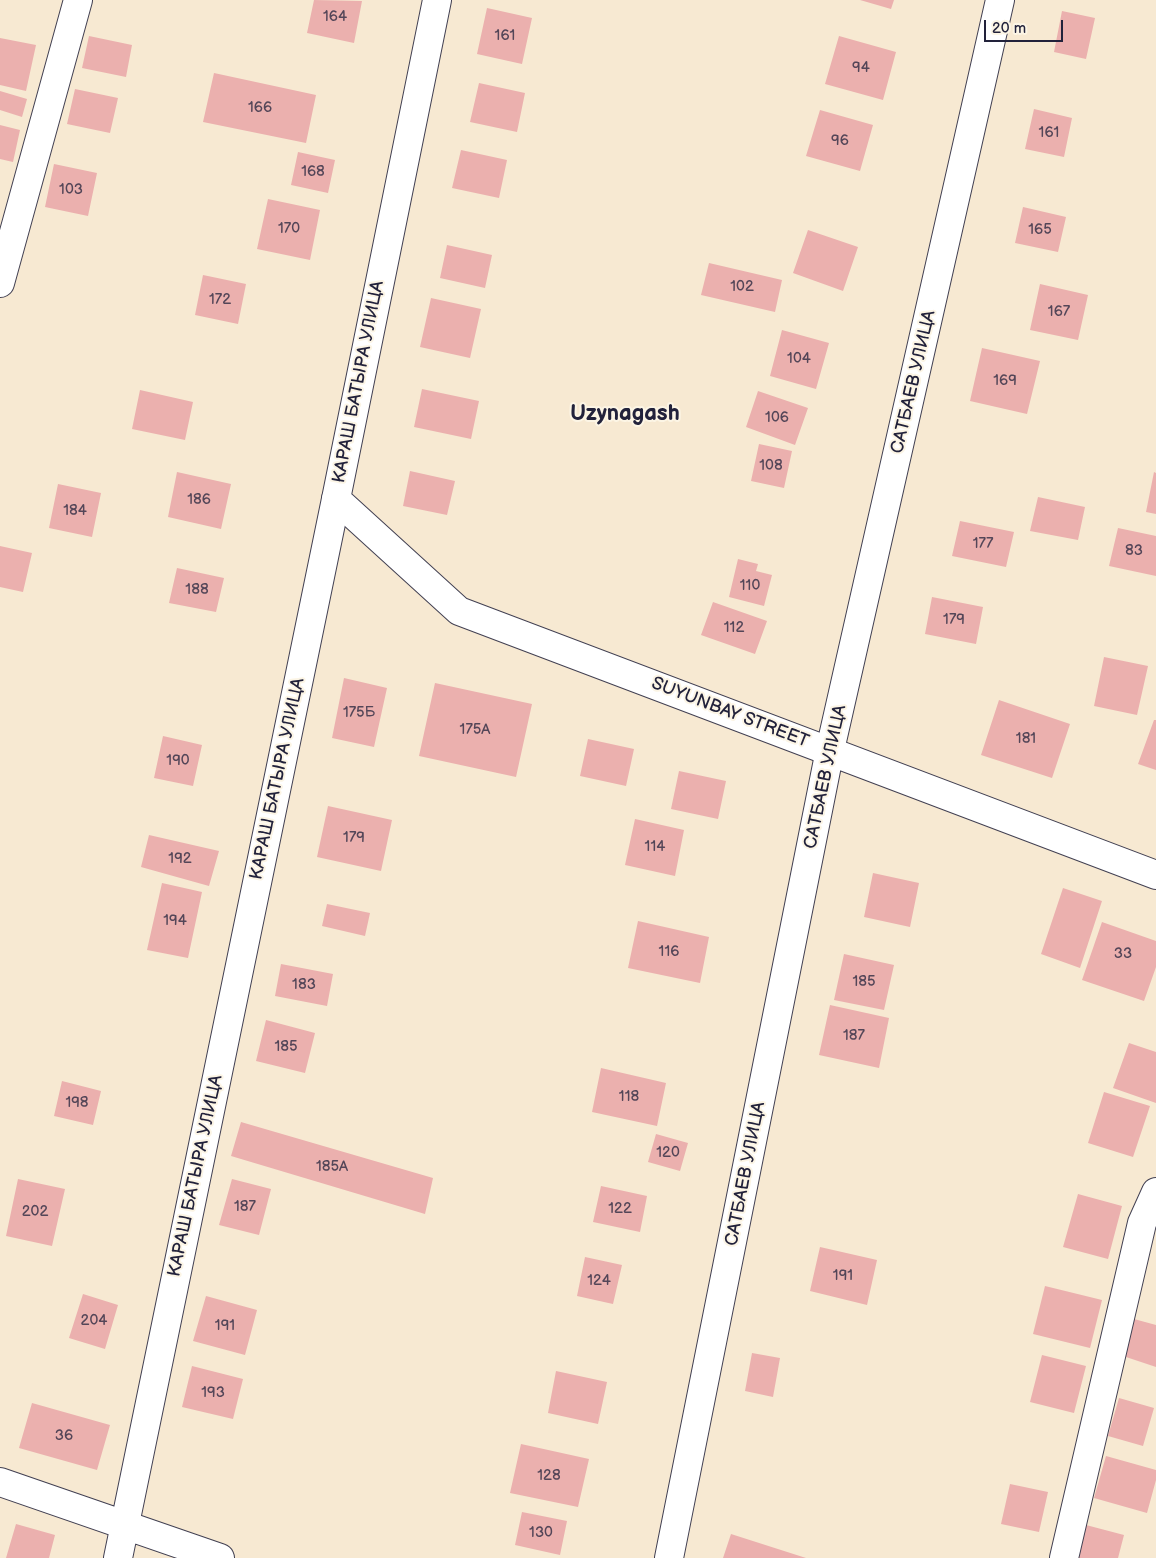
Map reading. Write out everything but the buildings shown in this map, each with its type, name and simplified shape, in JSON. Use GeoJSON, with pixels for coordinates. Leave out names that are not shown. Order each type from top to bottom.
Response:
{"type":"FeatureCollection","features":[{"type":"Feature","properties":{"kind":"street"},"geometry":{"type":"LineString","coordinates":[[0,283],[78,0]]}},
{"type":"Feature","properties":{"kind":"street","name":"КАРАШ БАТЫРА УЛИЦА"},"geometry":{"type":"LineString","coordinates":[[118,1558],[437,0]]}},
{"type":"Feature","properties":{"kind":"street","name":"САТБАЕВ УЛИЦА"},"geometry":{"type":"LineString","coordinates":[[669,1558],[830,750],[1000,0]]}},
{"type":"Feature","properties":{"kind":"street","name":"SUYUNBAY STREET"},"geometry":{"type":"LineString","coordinates":[[336,498],[459,611],[1156,875]]}},
{"type":"Feature","properties":{"kind":"street"},"geometry":{"type":"LineString","coordinates":[[1064,1558],[1142,1223],[1156,1192]]}},
{"type":"Feature","properties":{"kind":"street"},"geometry":{"type":"LineString","coordinates":[[0,1482],[220,1558]]}},
{"type":"Feature","properties":{"kind":"district","name":"Uzynagash"},"geometry":{"type":"Point","coordinates":[625,414]}}]}
